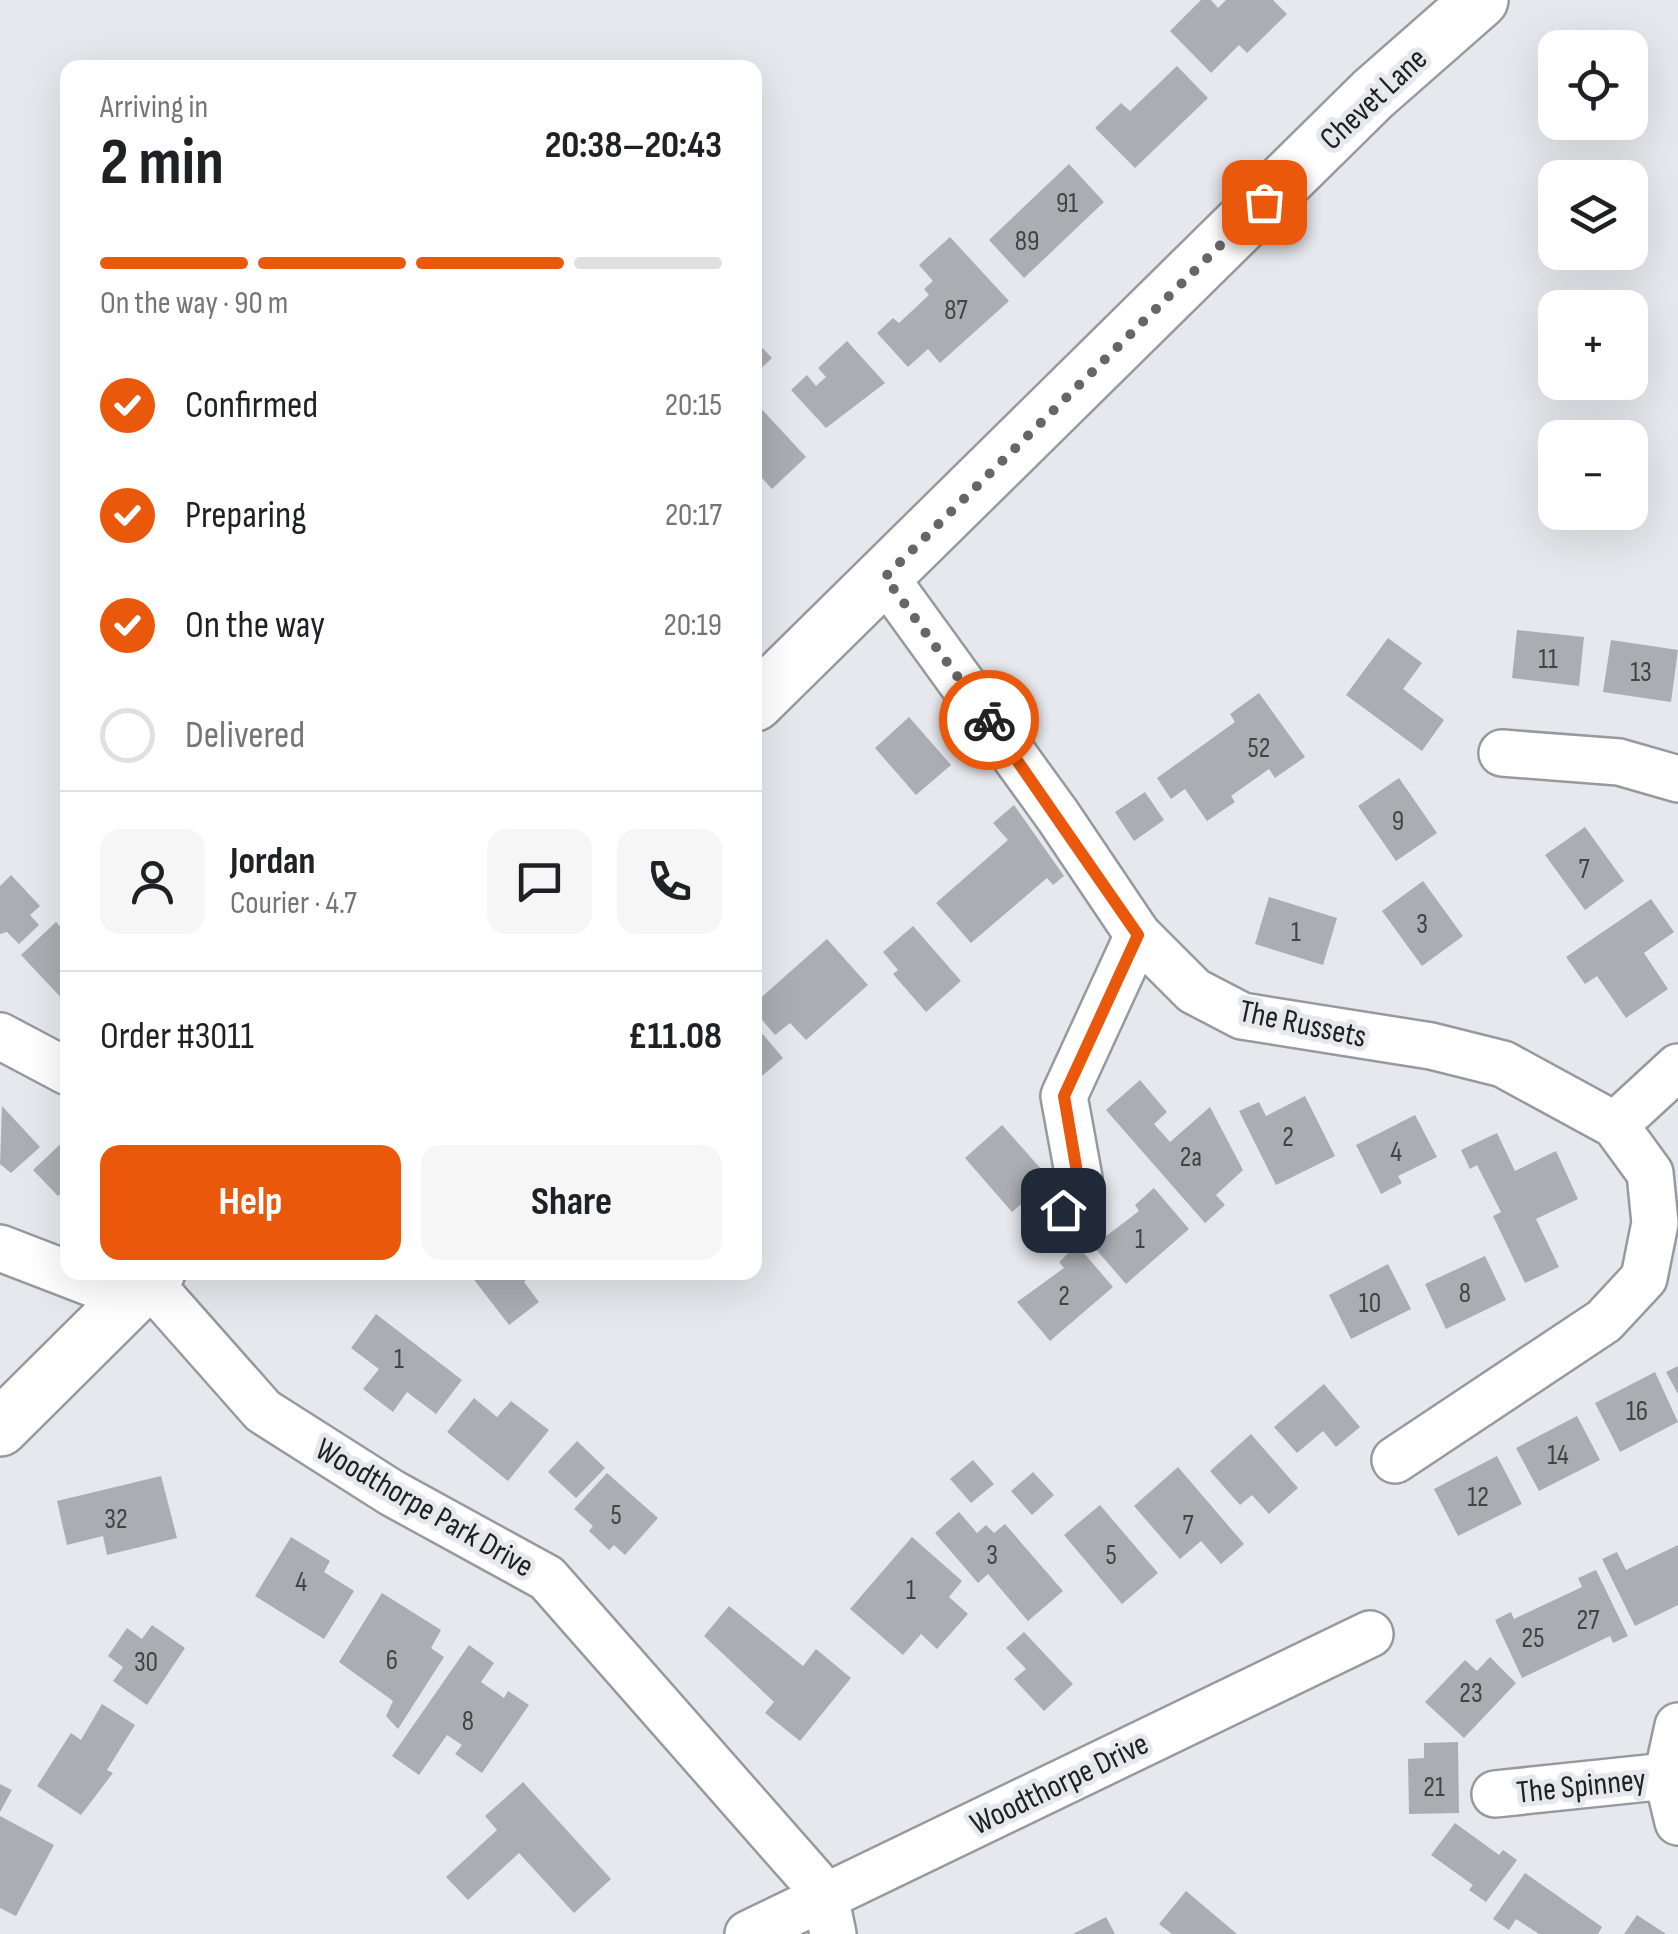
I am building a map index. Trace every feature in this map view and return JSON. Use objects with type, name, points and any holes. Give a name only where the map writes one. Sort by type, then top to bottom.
[{"type":"main road","name":"Chevet Lane","points":[[762,697],[1373,94],[1480,0]]},
{"type":"main road","points":[[0,1428],[145,1284]]},
{"type":"street","name":"The Russets","points":[[885,577],[1138,935],[1194,991],[1242,1016],[1431,1046],[1503,1064],[1615,1125],[1650,1172],[1654,1223],[1644,1278],[1604,1321],[1395,1460]]},
{"type":"street","points":[[1502,753],[1619,762],[1678,779]]},
{"type":"street","points":[[1063,1210],[1078,1178],[1096,1160],[1064,1096],[1138,935]]},
{"type":"street","points":[[0,1036],[60,1068]]},
{"type":"street","points":[[1615,1125],[1678,1067]]},
{"type":"street","points":[[0,1248],[60,1263]]},
{"type":"street","name":"Woodthorpe Park Drive","points":[[145,1284],[263,1411],[392,1493],[547,1578],[829,1914]]},
{"type":"street","name":"Woodthorpe Drive","points":[[748,1934],[829,1914],[1370,1634]]},
{"type":"street","name":"The Spinney","points":[[1678,1726],[1667,1776],[1678,1822]]},
{"type":"street","name":"The Spinney","points":[[1496,1794],[1667,1776]]},
{"type":"building","points":[[1201,0],[1211,0],[1218,8],[1226,0],[1273,0],[1287,14],[1247,53],[1239,45],[1211,73],[1170,31]]},
{"type":"building","points":[[1177,66],[1208,98],[1135,168],[1095,128],[1121,103],[1130,111]]},
{"type":"building","points":[[1069,164],[1104,202],[1024,278],[989,240]]},
{"type":"building","points":[[950,237],[1009,301],[940,363],[928,349],[908,367],[877,333],[893,318],[899,323],[929,295],[924,289],[933,281],[919,265]]},
{"type":"building","points":[[847,341],[885,383],[826,428],[791,390],[807,375],[816,386],[826,377],[818,368]]},
{"type":"building","points":[[762,347],[772,358],[762,367]]},
{"type":"building","points":[[762,410],[806,457],[772,489],[762,478]]},
{"type":"building","points":[[1517,630],[1584,637],[1579,686],[1512,678]]},
{"type":"building","points":[[1388,638],[1422,663],[1403,689],[1444,720],[1422,751],[1346,695]]},
{"type":"building","points":[[1611,640],[1678,650],[1671,702],[1603,692]]},
{"type":"building","points":[[1259,693],[1305,757],[1275,778],[1269,769],[1231,796],[1235,802],[1207,821],[1185,789],[1171,799],[1157,778],[1235,722],[1230,714]]},
{"type":"building","points":[[909,717],[951,765],[916,795],[875,748]]},
{"type":"building","points":[[1399,778],[1437,833],[1396,861],[1358,806]]},
{"type":"building","points":[[1145,792],[1164,820],[1134,841],[1115,812]]},
{"type":"building","points":[[1014,805],[1064,876],[1053,885],[1047,878],[971,943],[936,903],[1008,840],[993,823]]},
{"type":"building","points":[[1585,827],[1624,881],[1585,910],[1545,855]]},
{"type":"building","points":[[11,875],[40,906],[30,915],[39,925],[19,944],[7,932],[0,934],[0,886]]},
{"type":"building","points":[[1423,881],[1463,936],[1422,966],[1382,911]]},
{"type":"building","points":[[1269,897],[1337,918],[1323,965],[1255,944]]},
{"type":"building","points":[[1651,899],[1674,932],[1644,953],[1668,989],[1626,1018],[1597,976],[1585,984],[1566,957]]},
{"type":"building","points":[[56,922],[60,926],[60,996],[21,955]]},
{"type":"building","points":[[913,926],[961,981],[926,1012],[893,974],[898,970],[883,952]]},
{"type":"building","points":[[827,939],[868,985],[806,1040],[790,1023],[775,1035],[762,1020],[762,997]]},
{"type":"building","points":[[762,1033],[783,1058],[762,1076]]},
{"type":"building","points":[[1140,1080],[1167,1112],[1154,1124],[1170,1142],[1210,1107],[1243,1170],[1216,1195],[1225,1205],[1205,1223],[1106,1110]]},
{"type":"building","points":[[1305,1096],[1335,1156],[1276,1185],[1239,1111],[1259,1102],[1266,1116]]},
{"type":"building","points":[[2,1106],[40,1147],[11,1173],[0,1164]]},
{"type":"building","points":[[1415,1115],[1437,1157],[1398,1176],[1402,1183],[1381,1194],[1356,1145]]},
{"type":"building","points":[[1002,1125],[1050,1179],[1012,1212],[965,1158]]},
{"type":"building","points":[[1497,1133],[1515,1171],[1556,1151],[1578,1199],[1536,1219],[1559,1267],[1525,1283],[1493,1216],[1501,1212],[1477,1165],[1470,1169],[1461,1150]]},
{"type":"building","points":[[60,1145],[60,1194],[33,1170]]},
{"type":"building","points":[[1154,1188],[1189,1229],[1126,1284],[1093,1246],[1139,1211],[1135,1205]]},
{"type":"building","points":[[1077,1245],[1113,1287],[1050,1341],[1017,1302],[1064,1268],[1059,1262]]},
{"type":"building","points":[[1485,1256],[1506,1300],[1446,1329],[1425,1284]]},
{"type":"building","points":[[1388,1264],[1411,1309],[1351,1339],[1329,1295]]},
{"type":"building","points":[[474,1280],[526,1280],[539,1302],[509,1325]]},
{"type":"building","points":[[376,1314],[462,1380],[436,1414],[407,1392],[393,1412],[363,1389],[379,1369],[351,1348]]},
{"type":"building","points":[[1678,1366],[1678,1394],[1666,1372]]},
{"type":"building","points":[[1655,1372],[1678,1422],[1620,1452],[1595,1403]]},
{"type":"building","points":[[1324,1384],[1360,1427],[1336,1447],[1323,1431],[1297,1453],[1274,1427]]},
{"type":"building","points":[[474,1398],[497,1417],[511,1401],[549,1430],[508,1481],[447,1432]]},
{"type":"building","points":[[1577,1416],[1600,1460],[1539,1491],[1516,1448]]},
{"type":"building","points":[[1251,1434],[1298,1488],[1269,1514],[1252,1495],[1240,1505],[1210,1471]]},
{"type":"building","points":[[577,1441],[605,1468],[576,1498],[548,1472]]},
{"type":"building","points":[[1497,1456],[1522,1504],[1458,1536],[1434,1489]]},
{"type":"building","points":[[973,1460],[994,1484],[971,1503],[950,1479]]},
{"type":"building","points":[[1178,1467],[1244,1544],[1221,1564],[1201,1541],[1180,1559],[1134,1506]]},
{"type":"building","points":[[1033,1472],[1054,1495],[1032,1515],[1011,1491]]},
{"type":"building","points":[[607,1473],[658,1518],[625,1555],[614,1545],[609,1550],[589,1531],[593,1526],[574,1509]]},
{"type":"building","points":[[161,1476],[177,1538],[107,1555],[103,1536],[67,1545],[57,1501]]},
{"type":"building","points":[[1100,1505],[1158,1573],[1122,1604],[1064,1535]]},
{"type":"building","points":[[959,1512],[977,1533],[986,1525],[994,1533],[1005,1524],[1063,1591],[1028,1621],[988,1574],[978,1583],[935,1533]]},
{"type":"building","points":[[291,1537],[330,1561],[324,1572],[354,1591],[324,1639],[255,1596]]},
{"type":"building","points":[[912,1537],[962,1581],[949,1597],[968,1614],[937,1649],[921,1634],[903,1655],[850,1609]]},
{"type":"building","points":[[1678,1545],[1678,1605],[1635,1626],[1602,1559],[1617,1552],[1626,1570]]},
{"type":"building","points":[[1596,1570],[1628,1636],[1613,1643],[1610,1636],[1522,1678],[1495,1620],[1511,1612],[1514,1619],[1582,1587],[1578,1578]]},
{"type":"building","points":[[382,1593],[441,1630],[431,1648],[444,1657],[398,1729],[386,1716],[393,1701],[339,1662]]},
{"type":"building","points":[[729,1606],[803,1666],[816,1649],[851,1678],[800,1741],[765,1713],[774,1702],[704,1636]]},
{"type":"building","points":[[152,1625],[185,1648],[147,1705],[113,1681],[123,1667],[108,1656],[127,1628],[142,1639]]},
{"type":"building","points":[[1024,1632],[1073,1684],[1044,1711],[1014,1679],[1026,1669],[1006,1648]]},
{"type":"building","points":[[469,1645],[494,1663],[481,1682],[504,1698],[508,1691],[529,1705],[482,1773],[455,1754],[462,1745],[447,1735],[419,1775],[392,1756]]},
{"type":"building","points":[[1490,1657],[1516,1683],[1464,1738],[1425,1702],[1465,1660],[1477,1671]]},
{"type":"building","points":[[102,1704],[135,1725],[107,1770],[113,1773],[81,1815],[37,1786],[71,1733],[81,1740]]},
{"type":"building","points":[[1458,1742],[1459,1813],[1409,1814],[1408,1759],[1424,1758],[1424,1743]]},
{"type":"building","points":[[523,1782],[611,1879],[574,1913],[519,1853],[468,1900],[446,1877],[497,1830],[485,1816]]},
{"type":"building","points":[[0,1784],[12,1790],[0,1812]]},
{"type":"building","points":[[0,1816],[54,1845],[16,1916],[0,1908]]},
{"type":"building","points":[[1455,1823],[1499,1855],[1503,1850],[1517,1860],[1486,1902],[1469,1890],[1473,1885],[1431,1855]]},
{"type":"building","points":[[1525,1873],[1602,1927],[1598,1934],[1539,1934],[1516,1919],[1509,1930],[1493,1919]]},
{"type":"building","points":[[1186,1891],[1237,1934],[1172,1934],[1159,1924]]},
{"type":"building","points":[[1637,1915],[1666,1934],[1624,1934]]},
{"type":"building","points":[[1106,1917],[1115,1934],[1073,1934]]},
{"type":"way so far","points":[[989,720],[885,577],[1264,202]]},
{"type":"route","points":[[989,720],[1138,935],[1064,1096],[1078,1156],[1078,1178],[1063,1210]]}]
